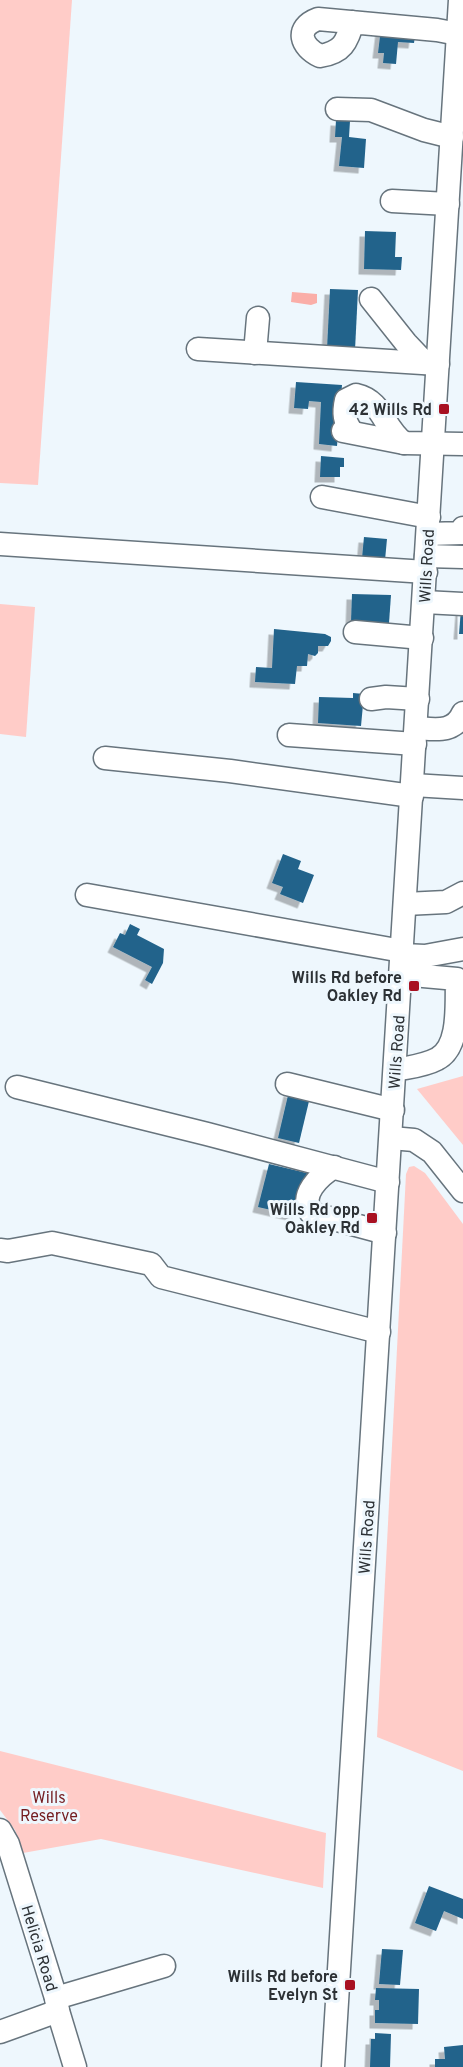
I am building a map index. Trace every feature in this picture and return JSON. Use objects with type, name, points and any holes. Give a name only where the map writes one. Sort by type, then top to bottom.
[{"type":"street","name":"Wills Road","points":[[333,2067],[422,638],[433,444],[432,363],[453,289],[453,213],[457,165],[452,137],[459,84],[460,0]]},
{"type":"street","points":[[353,22],[437,30],[461,35]]},
{"type":"street","points":[[337,109],[371,110],[424,130],[452,137]]},
{"type":"street","points":[[392,201],[453,213]]},
{"type":"street","points":[[372,299],[406,343],[432,363]]},
{"type":"street","points":[[255,352],[258,318]]},
{"type":"street","points":[[198,349],[432,363]]},
{"type":"street","points":[[404,443],[394,436],[372,401],[356,395],[346,400],[344,411],[348,431],[404,443],[463,444]]},
{"type":"street","points":[[322,496],[426,561],[463,604]]},
{"type":"street","points":[[0,544],[426,561],[463,533],[463,528]]},
{"type":"street","points":[[347,579],[426,561],[463,557]]},
{"type":"street","points":[[355,632],[422,638]]},
{"type":"street","points":[[371,699],[386,697],[418,699]]},
{"type":"street","points":[[289,735],[415,736],[443,730],[454,725],[463,713]]},
{"type":"street","points":[[105,758],[412,790],[463,788]]},
{"type":"street","points":[[405,904],[446,902],[463,892]]},
{"type":"street","points":[[87,895],[402,960],[457,979],[454,1035],[444,1055],[423,1065],[395,1070]]},
{"type":"street","points":[[402,960],[463,949]]},
{"type":"street","points":[[287,1084],[393,1110]]},
{"type":"street","points":[[17,1087],[388,1182]]},
{"type":"street","points":[[391,1138],[414,1140],[432,1152],[463,1191]]},
{"type":"street","points":[[334,1167],[319,1178],[306,1199],[306,1206],[311,1213],[386,1233]]},
{"type":"street","points":[[0,1250],[8,1251],[52,1243],[151,1264],[161,1277],[379,1332]]},
{"type":"street","name":"Helicia Road","points":[[0,1830],[8,1844],[75,2067]]},
{"type":"street","points":[[0,2032],[57,2004],[164,1966]]},
{"type":"green space","points":[[0,0],[72,0],[38,485],[0,483]]},
{"type":"green space","points":[[0,604],[35,607],[26,737],[0,734]]},
{"type":"green space","points":[[463,1076],[463,1145],[417,1089]]},
{"type":"green space","points":[[414,1166],[425,1173],[463,1224],[463,1771],[377,1737],[406,1174],[409,1167]]},
{"type":"green space","name":"Wills Reserve","points":[[0,1751],[326,1833],[323,1888],[101,1839],[23,1853],[15,1830],[0,1810]]},
{"type":"shaded area","points":[[292,292],[317,294],[317,303],[311,305],[291,302]]},
{"type":"building","points":[[381,28],[416,29],[414,43],[398,42],[396,64],[383,63],[384,53],[378,53]]},
{"type":"building","points":[[336,120],[350,121],[349,137],[366,139],[364,168],[339,166],[342,137],[335,137]]},
{"type":"building","points":[[365,231],[396,232],[395,257],[402,257],[401,270],[364,269]]},
{"type":"building","points":[[330,289],[358,290],[355,350],[327,349]]},
{"type":"building","points":[[296,382],[342,385],[337,446],[319,444],[321,402],[309,401],[308,409],[294,408]]},
{"type":"building","points":[[321,456],[344,458],[344,467],[340,467],[340,477],[320,477]]},
{"type":"building","points":[[364,537],[387,539],[385,560],[362,558]]},
{"type":"building","points":[[352,594],[391,595],[389,623],[351,622]]},
{"type":"building","points":[[461,609],[463,609],[463,634],[459,634]]},
{"type":"building","points":[[274,629],[325,634],[331,637],[328,646],[318,646],[318,653],[315,656],[308,654],[307,666],[297,666],[295,684],[255,682],[256,667],[272,668]]},
{"type":"building","points":[[353,693],[364,694],[361,726],[318,723],[319,697],[353,698]]},
{"type":"building","points":[[283,854],[301,861],[298,869],[314,875],[303,903],[280,894],[283,887],[272,883]]},
{"type":"building","points":[[130,924],[140,929],[137,935],[164,949],[163,963],[152,984],[145,980],[152,967],[113,947],[120,933],[125,935]]},
{"type":"building","points":[[289,1091],[310,1097],[299,1143],[278,1138]]},
{"type":"building","points":[[269,1164],[307,1173],[297,1216],[258,1207]]},
{"type":"building","points":[[429,1886],[463,1899],[463,1919],[444,1911],[436,1931],[415,1923]]},
{"type":"building","points":[[382,1949],[403,1950],[400,1985],[379,1984]]},
{"type":"building","points":[[376,1988],[419,1989],[418,2024],[375,2023],[375,2010],[379,2010],[379,2000],[375,2000]]},
{"type":"building","points":[[375,2033],[391,2034],[390,2067],[370,2067],[371,2039],[375,2039]]},
{"type":"building","points":[[463,2045],[463,2067],[435,2067],[435,2059],[445,2059],[444,2047]]},
{"type":"place","name":"42 Wills Rd","points":[[444,409]]},
{"type":"place","name":"Wills Rd before Oakley Rd","points":[[414,986]]},
{"type":"place","name":"Wills Rd opp Oakley Rd","points":[[372,1218]]},
{"type":"place","name":"Wills Rd before Evelyn St","points":[[350,1985]]}]
